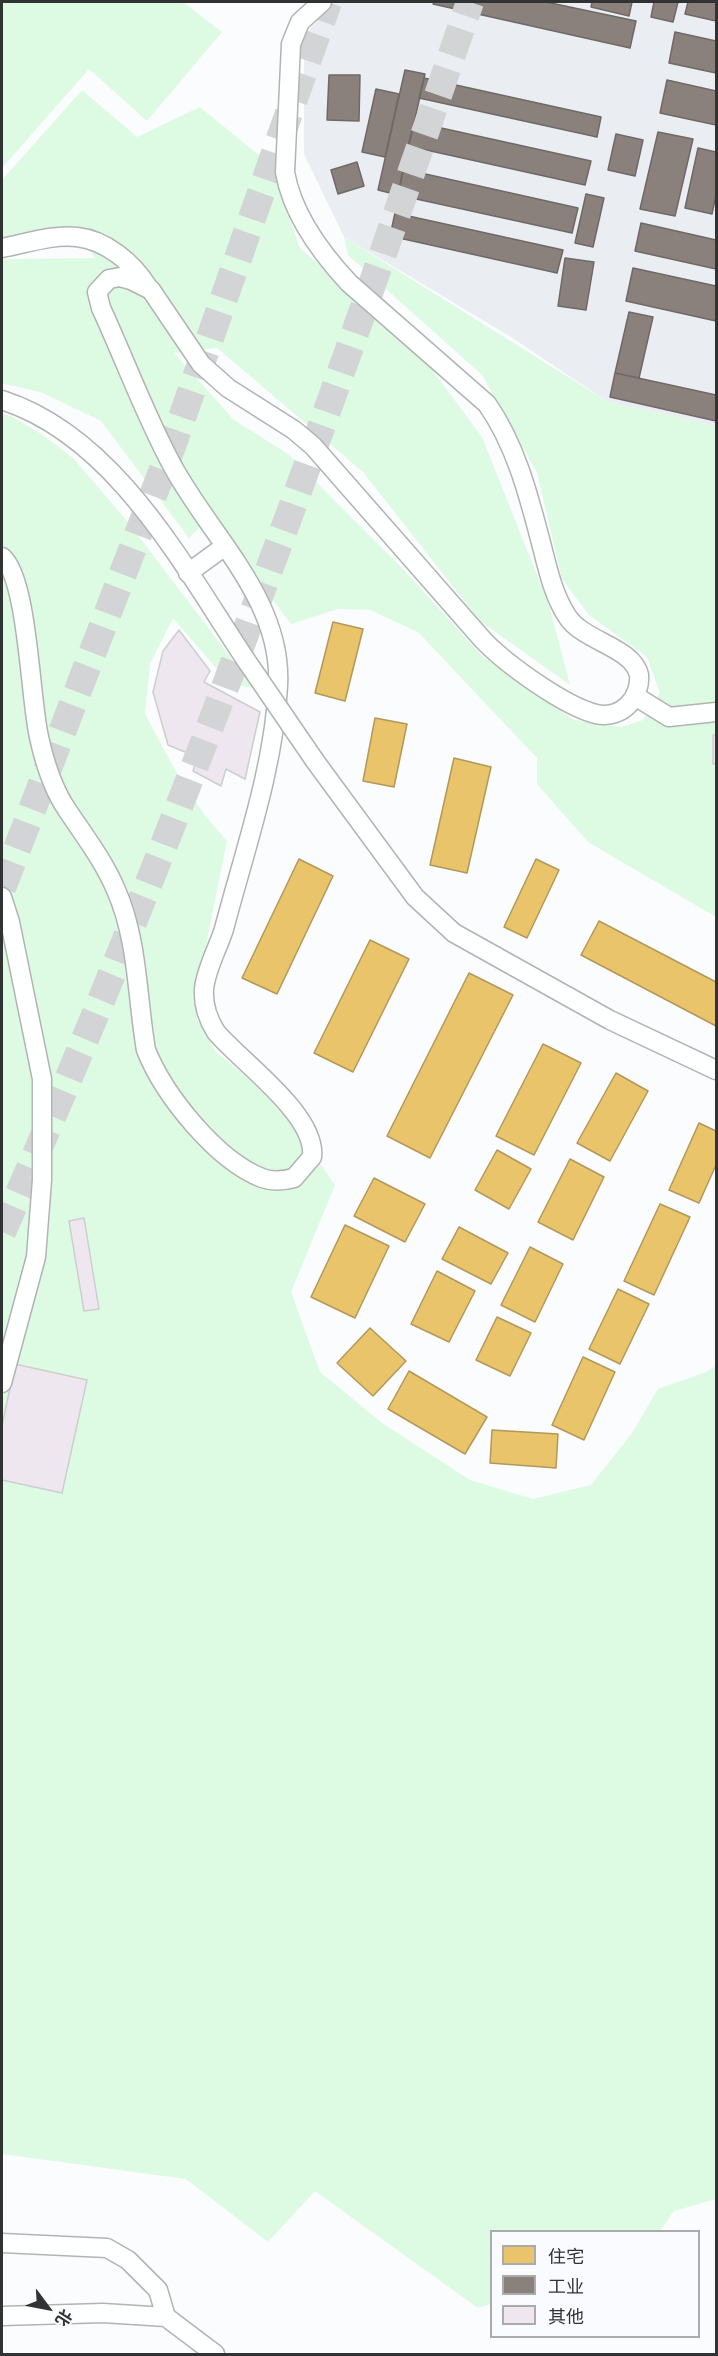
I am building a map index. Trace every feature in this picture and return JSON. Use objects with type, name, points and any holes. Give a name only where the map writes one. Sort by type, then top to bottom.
[{"type":"street","points":[[2,248],[75,236],[92,240],[138,271],[205,369],[228,388],[294,430],[312,446],[396,544],[500,657],[536,682],[597,714],[619,712],[635,696],[639,679],[633,663],[579,629],[567,616],[549,575],[526,487],[495,415],[480,397],[340,273],[314,238],[290,193],[285,172],[291,44],[300,22],[322,2]]},
{"type":"street","points":[[2,557],[12,570],[24,627],[34,711],[48,769],[64,805],[97,852],[124,908],[146,1050],[151,1064],[176,1102],[225,1153],[263,1178],[284,1180],[294,1178],[308,1164],[313,1149],[309,1135],[286,1103],[216,1032],[205,1010],[205,984],[220,944],[272,739],[279,668],[278,651],[265,613],[225,546],[172,466],[97,297],[97,292],[104,282],[120,277],[151,290]]},
{"type":"street","points":[[2,400],[64,429],[90,450],[131,494],[188,573],[315,760],[415,897],[454,933],[610,1020],[717,1070]]},
{"type":"street","points":[[188,573],[225,546]]},
{"type":"street","points":[[635,696],[669,717],[717,712]]},
{"type":"street","points":[[2,897],[10,922],[43,1092],[42,1216],[36,1257],[2,1383]]},
{"type":"street","points":[[2,2243],[107,2248],[128,2260],[158,2290],[166,2317]]},
{"type":"street","points":[[2,2316],[103,2313],[166,2317],[215,2355]]},
{"type":"shaded area","points":[[332,2],[716,2],[716,426],[608,402],[511,337],[344,237],[304,154],[304,37]]},
{"type":"green space","points":[[2,2],[183,2],[222,32],[147,121],[89,69],[2,168]]},
{"type":"green space","points":[[82,90],[137,137],[200,107],[272,166],[300,248],[419,352],[482,437],[549,605],[570,685],[480,621],[363,472],[217,348],[174,353],[234,420],[288,454],[403,569],[483,657],[574,720],[622,727],[643,720],[660,693],[647,657],[589,615],[562,579],[537,473],[482,375],[348,255],[344,237],[608,402],[716,426],[716,917],[588,842],[537,784],[537,758],[418,632],[370,610],[338,609],[291,624],[210,517],[189,538],[101,421],[43,393],[2,383],[2,259],[95,258],[74,229],[2,239],[2,180]]},
{"type":"green space","points":[[2,414],[11,416],[43,435],[74,459],[127,521],[254,688],[230,684],[173,618],[150,664],[145,714],[175,770],[203,813],[227,841],[196,994],[196,1017],[216,1052],[252,1081],[286,1115],[335,1185],[291,1292],[320,1372],[382,1423],[470,1480],[533,1499],[591,1485],[632,1433],[658,1389],[706,1372],[716,1366],[716,2199],[674,2211],[661,2230],[490,2230],[490,2304],[478,2308],[315,2191],[268,2242],[186,2179],[2,2154]]},
{"type":"building: 住宅","points":[[333,622],[363,629],[345,701],[315,693]]},
{"type":"building: 住宅","points":[[375,718],[407,724],[394,787],[363,781]]},
{"type":"building: 住宅","points":[[454,758],[491,767],[467,873],[430,865]]},
{"type":"building: 住宅","points":[[299,859],[333,876],[277,994],[242,978]]},
{"type":"building: 住宅","points":[[536,859],[559,870],[527,938],[504,927]]},
{"type":"building: 住宅","points":[[599,921],[716,982],[716,1026],[581,955]]},
{"type":"building: 住宅","points":[[370,940],[409,959],[353,1072],[314,1053]]},
{"type":"building: 住宅","points":[[469,973],[513,995],[430,1158],[387,1136]]},
{"type":"building: 住宅","points":[[543,1044],[581,1063],[534,1155],[496,1136]]},
{"type":"building: 住宅","points":[[616,1073],[648,1091],[610,1161],[577,1143]]},
{"type":"building: 住宅","points":[[699,1123],[716,1131],[716,1165],[699,1203],[669,1190]]},
{"type":"building: 住宅","points":[[497,1150],[531,1169],[509,1209],[475,1190]]},
{"type":"building: 住宅","points":[[570,1159],[604,1177],[573,1240],[538,1222]]},
{"type":"building: 住宅","points":[[374,1178],[425,1204],[405,1242],[354,1216]]},
{"type":"building: 住宅","points":[[660,1204],[690,1217],[654,1295],[624,1281]]},
{"type":"building: 住宅","points":[[345,1225],[389,1246],[355,1318],[311,1297]]},
{"type":"building: 住宅","points":[[459,1227],[508,1253],[491,1284],[442,1259]]},
{"type":"building: 住宅","points":[[530,1247],[563,1264],[535,1322],[501,1305]]},
{"type":"building: 住宅","points":[[437,1271],[475,1291],[449,1342],[411,1324]]},
{"type":"building: 住宅","points":[[618,1289],[649,1304],[620,1364],[589,1349]]},
{"type":"building: 住宅","points":[[497,1317],[531,1333],[510,1376],[476,1360]]},
{"type":"building: 住宅","points":[[370,1328],[406,1361],[373,1396],[337,1363]]},
{"type":"building: 住宅","points":[[583,1357],[615,1372],[584,1440],[552,1425]]},
{"type":"building: 住宅","points":[[409,1371],[487,1417],[465,1454],[388,1409]]},
{"type":"building: 住宅","points":[[492,1430],[558,1434],[556,1468],[490,1463]]},
{"type":"building: 工业","points":[[434,2],[546,2],[636,21],[630,48],[433,4]]},
{"type":"building: 工业","points":[[592,2],[632,2],[629,16],[591,7]]},
{"type":"building: 工业","points":[[654,2],[678,2],[673,22],[651,17]]},
{"type":"building: 工业","points":[[688,2],[716,2],[716,21],[685,14]]},
{"type":"building: 工业","points":[[675,32],[716,41],[716,73],[669,63]]},
{"type":"building: 工业","points":[[405,70],[425,74],[398,195],[378,190]]},
{"type":"building: 工业","points":[[329,75],[360,75],[359,121],[327,120]]},
{"type":"building: 工业","points":[[424,78],[601,117],[597,137],[419,98]]},
{"type":"building: 工业","points":[[667,80],[716,91],[716,125],[660,113]]},
{"type":"building: 工业","points":[[376,89],[399,94],[385,157],[362,152]]},
{"type":"building: 工业","points":[[414,122],[591,161],[585,185],[408,146]]},
{"type":"building: 工业","points":[[658,132],[693,139],[675,216],[640,209]]},
{"type":"building: 工业","points":[[616,134],[643,140],[635,176],[608,170]]},
{"type":"building: 工业","points":[[698,148],[716,152],[716,195],[712,214],[685,208]]},
{"type":"building: 工业","points":[[357,162],[364,186],[338,194],[331,170]]},
{"type":"building: 工业","points":[[403,169],[578,208],[572,233],[398,195]]},
{"type":"building: 工业","points":[[586,194],[604,198],[593,247],[575,243]]},
{"type":"building: 工业","points":[[395,213],[563,250],[557,273],[390,236]]},
{"type":"building: 工业","points":[[641,223],[716,240],[716,269],[635,251]]},
{"type":"building: 工业","points":[[565,258],[594,262],[586,310],[558,306]]},
{"type":"building: 工业","points":[[633,268],[716,286],[716,321],[626,301]]},
{"type":"building: 工业","points":[[629,312],[653,317],[639,378],[615,373]]},
{"type":"building: 工业","points":[[615,373],[716,395],[716,421],[610,397]]},
{"type":"building: 其他","points":[[179,630],[210,671],[204,682],[260,712],[245,779],[226,769],[221,786],[193,771],[197,757],[168,745],[153,692],[163,651]]},
{"type":"building: 其他","points":[[713,735],[716,735],[716,764],[713,764]]},
{"type":"building: 其他","points":[[84,1218],[99,1309],[84,1311],[69,1221]]},
{"type":"building: 其他","points":[[15,1364],[87,1380],[62,1493],[2,1480],[2,1426]]},
{"type":"tunnel","points":[[2,888],[172,446],[328,2]]},
{"type":"tunnel","points":[[2,1232],[67,1081],[191,776],[362,313],[470,2]]}]
